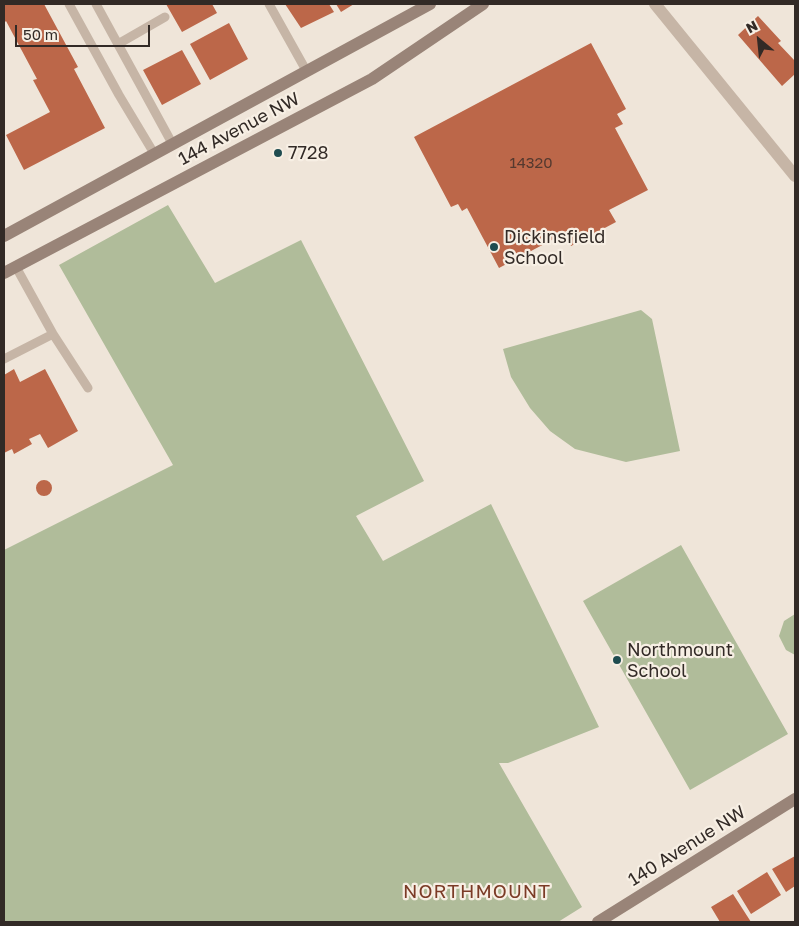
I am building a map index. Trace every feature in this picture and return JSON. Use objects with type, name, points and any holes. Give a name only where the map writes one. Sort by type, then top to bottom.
[{"type":"street","name":"144 Avenue NW","points":[[4,236],[430,4]]},
{"type":"street","name":"144 Avenue NW","points":[[4,273],[372,79],[483,4]]},
{"type":"street","points":[[655,4],[795,176]]},
{"type":"street","name":"140 Avenue NW","points":[[598,922],[795,799]]},
{"type":"lane","points":[[69,4],[119,95],[155,155]]},
{"type":"lane","points":[[96,4],[173,145]]},
{"type":"lane","points":[[269,4],[307,72]]},
{"type":"lane","points":[[118,44],[166,17]]},
{"type":"lane","points":[[16,267],[53,334],[88,388]]},
{"type":"lane","points":[[4,359],[53,334]]},
{"type":"green space","points":[[168,205],[215,283],[301,240],[424,481],[356,516],[383,561],[491,504],[599,727],[508,763],[499,763],[582,907],[558,922],[4,922],[4,550],[173,465],[59,265]]},
{"type":"green space","points":[[641,310],[652,319],[680,451],[626,462],[575,449],[550,431],[530,408],[511,377],[503,349]]},
{"type":"green space","points":[[681,545],[788,734],[690,790],[583,601]]},
{"type":"green space","points":[[795,614],[795,655],[786,650],[779,636],[784,621]]},
{"type":"building","points":[[4,4],[44,4],[78,67],[74,69],[105,128],[24,170],[6,135],[50,112],[33,80],[37,79],[6,21],[4,23]]},
{"type":"building","points":[[166,4],[212,4],[217,13],[182,32]]},
{"type":"building","points":[[285,4],[329,4],[334,12],[301,28]]},
{"type":"building","points":[[336,4],[354,4],[341,12]]},
{"type":"building","points":[[758,16],[781,41],[778,43],[795,61],[795,74],[782,86],[738,35]]},
{"type":"building","points":[[229,23],[248,59],[210,80],[190,44]]},
{"type":"building","points":[[591,43],[626,109],[617,114],[623,124],[615,128],[648,190],[609,210],[616,222],[571,246],[565,233],[499,268],[467,208],[462,211],[458,204],[451,207],[414,137]]},
{"type":"building","points":[[182,50],[201,84],[162,105],[143,70]]},
{"type":"building","points":[[14,369],[20,382],[45,369],[78,431],[48,448],[40,434],[29,439],[32,444],[14,454],[12,449],[4,453],[4,375]]},
{"type":"building","points":[[44,480],[50,482],[52,488],[50,494],[44,496],[38,494],[36,488],[38,482]]},
{"type":"building","points":[[795,856],[795,886],[786,892],[772,869]]},
{"type":"building","points":[[767,872],[781,895],[751,914],[737,891]]},
{"type":"building","points":[[733,894],[751,922],[720,922],[711,907]]},
{"type":"place","name":"7728","points":[[278,153]]},
{"type":"place","name":"Dickinsfield School","points":[[494,247]]},
{"type":"place","name":"Northmount School","points":[[617,660]]},
{"type":"district","name":"NORTHMOUNT","points":[[477,892]]}]
